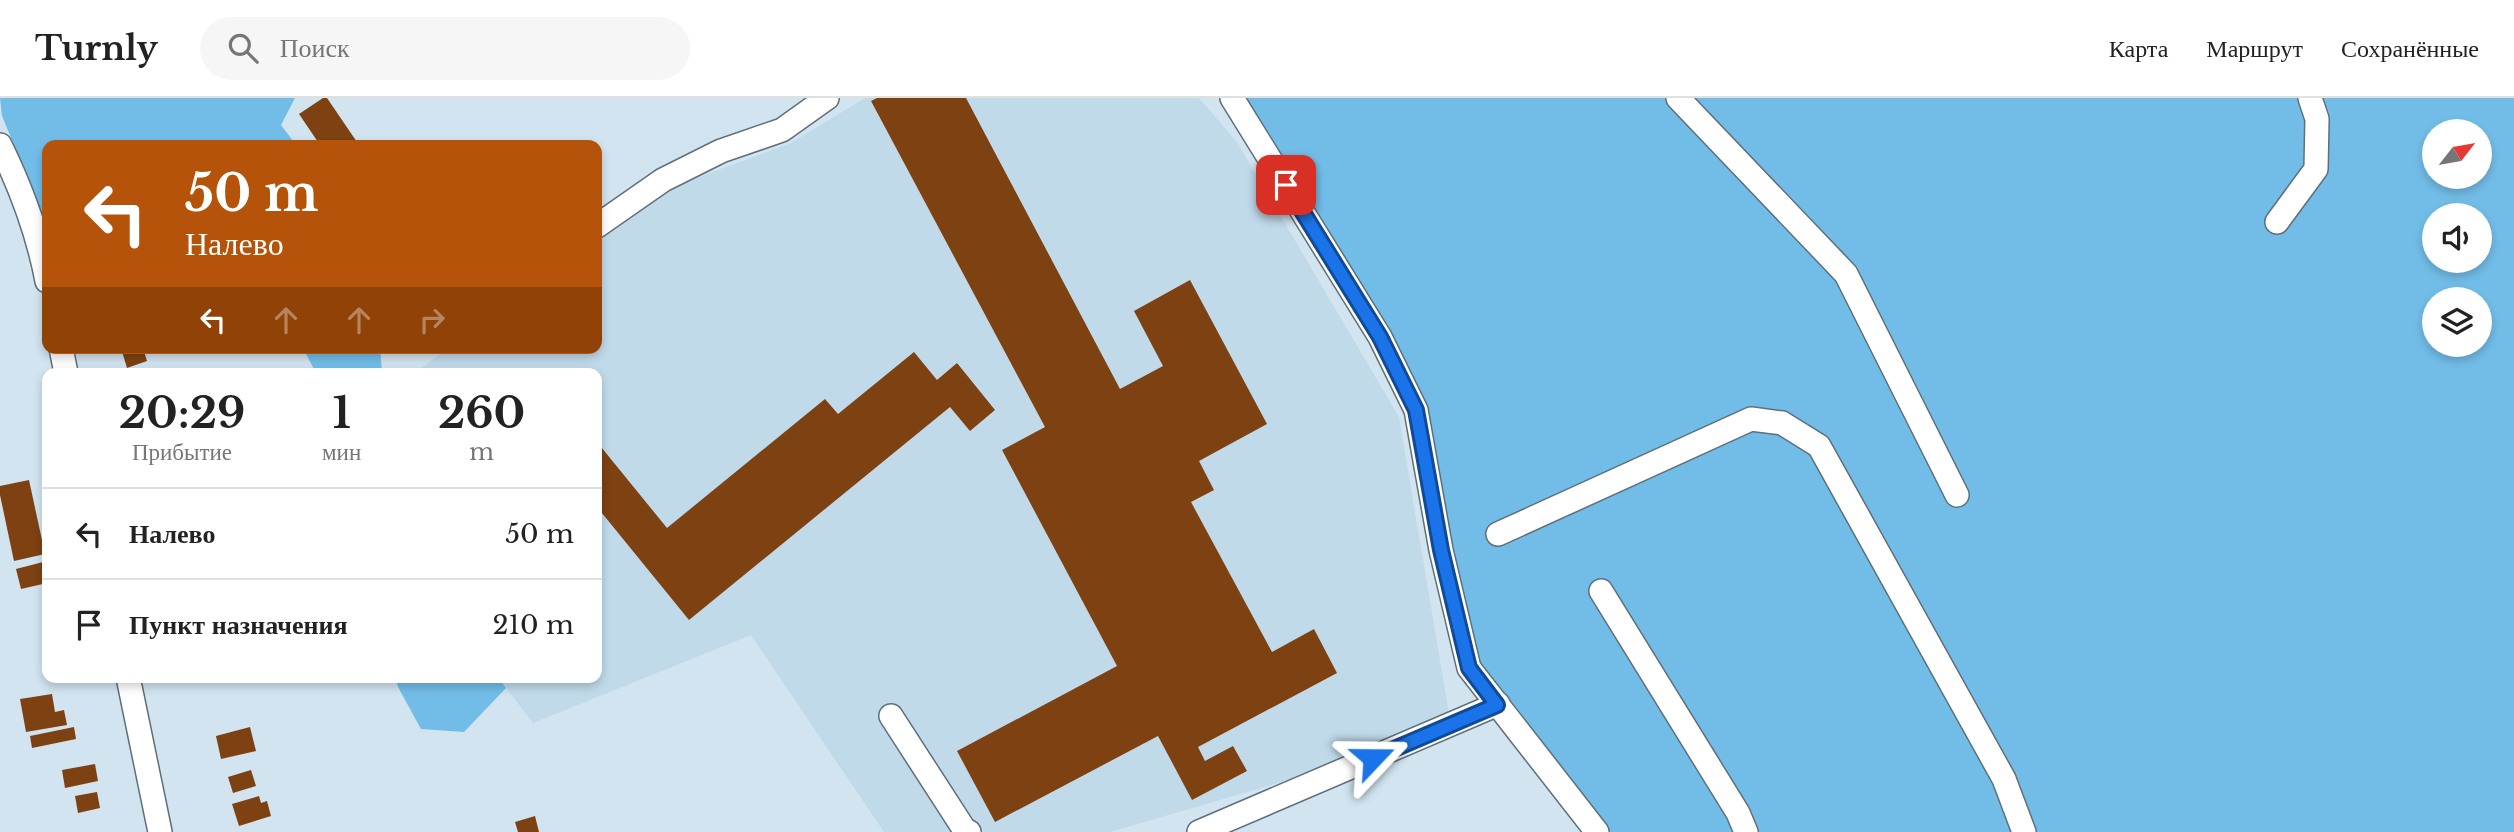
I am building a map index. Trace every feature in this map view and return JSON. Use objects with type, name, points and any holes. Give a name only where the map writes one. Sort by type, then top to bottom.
[{"type":"street","points":[[602,223],[663,180],[721,151],[782,130],[827,98]]},
{"type":"street","points":[[1232,98],[1380,337],[1416,410],[1441,550],[1469,668],[1597,832]]},
{"type":"street","points":[[1678,98],[1846,274],[1957,495]]},
{"type":"street","points":[[2277,222],[2316,169],[2317,119],[2310,98]]},
{"type":"street","points":[[0,145],[23,196],[42,257]]},
{"type":"street","points":[[1498,534],[1751,419],[1783,423],[1819,446],[2004,779],[2024,832]]},
{"type":"street","points":[[1601,591],[1738,813],[1746,832]]},
{"type":"street","points":[[129,683],[160,832]]},
{"type":"street","points":[[1199,832],[1497,705]]},
{"type":"street","points":[[891,716],[964,829],[969,832]]},
{"type":"shaded area","points":[[0,98],[295,98],[281,125],[292,140],[42,140],[42,213],[2,116]]},
{"type":"shaded area","points":[[865,98],[1199,98],[1237,142],[1399,417],[1452,732],[1110,832],[884,832],[751,635],[533,723],[503,683],[602,683],[602,368],[421,368],[441,354],[602,354],[602,239],[680,184],[791,143]]},
{"type":"shaded area","points":[[1232,98],[2514,98],[2514,832],[1597,832],[1469,668],[1416,410]]},
{"type":"shaded area","points":[[306,354],[380,354],[382,368],[313,368]]},
{"type":"shaded area","points":[[397,683],[502,683],[506,688],[464,732],[421,729]]},
{"type":"building","points":[[327,98],[356,140],[317,140],[299,114]]},
{"type":"building","points":[[877,98],[966,98],[1120,389],[1163,366],[1134,311],[1190,280],[1267,424],[1199,461],[1214,490],[1191,502],[1272,652],[1314,629],[1337,673],[1198,747],[1205,761],[1233,746],[1247,771],[1192,800],[1158,736],[995,822],[957,751],[1117,666],[1002,450],[1045,427],[871,101]]},
{"type":"building","points":[[914,352],[937,380],[957,363],[995,410],[970,431],[950,407],[689,620],[602,513],[602,448],[667,528],[825,399],[838,414]]},
{"type":"building","points":[[123,354],[145,354],[147,361],[127,368]]},
{"type":"building","points":[[29,480],[42,540],[42,555],[14,561],[0,486]]},
{"type":"building","points":[[42,562],[42,584],[21,589],[16,569]]},
{"type":"building","points":[[52,694],[55,712],[64,710],[67,725],[26,732],[20,699]]},
{"type":"building","points":[[74,727],[76,739],[32,748],[30,736]]},
{"type":"building","points":[[250,727],[256,751],[221,759],[216,736]]},
{"type":"building","points":[[95,764],[98,781],[65,788],[62,770]]},
{"type":"building","points":[[251,770],[256,786],[233,793],[228,777]]},
{"type":"building","points":[[97,792],[100,808],[78,813],[75,796]]},
{"type":"building","points":[[259,796],[261,803],[267,801],[271,816],[239,826],[232,804]]},
{"type":"building","points":[[535,816],[539,832],[518,832],[515,822]]},
{"type":"route","points":[[1286,185],[1380,337],[1416,410],[1441,550],[1469,668],[1497,705],[1373,758]]}]
